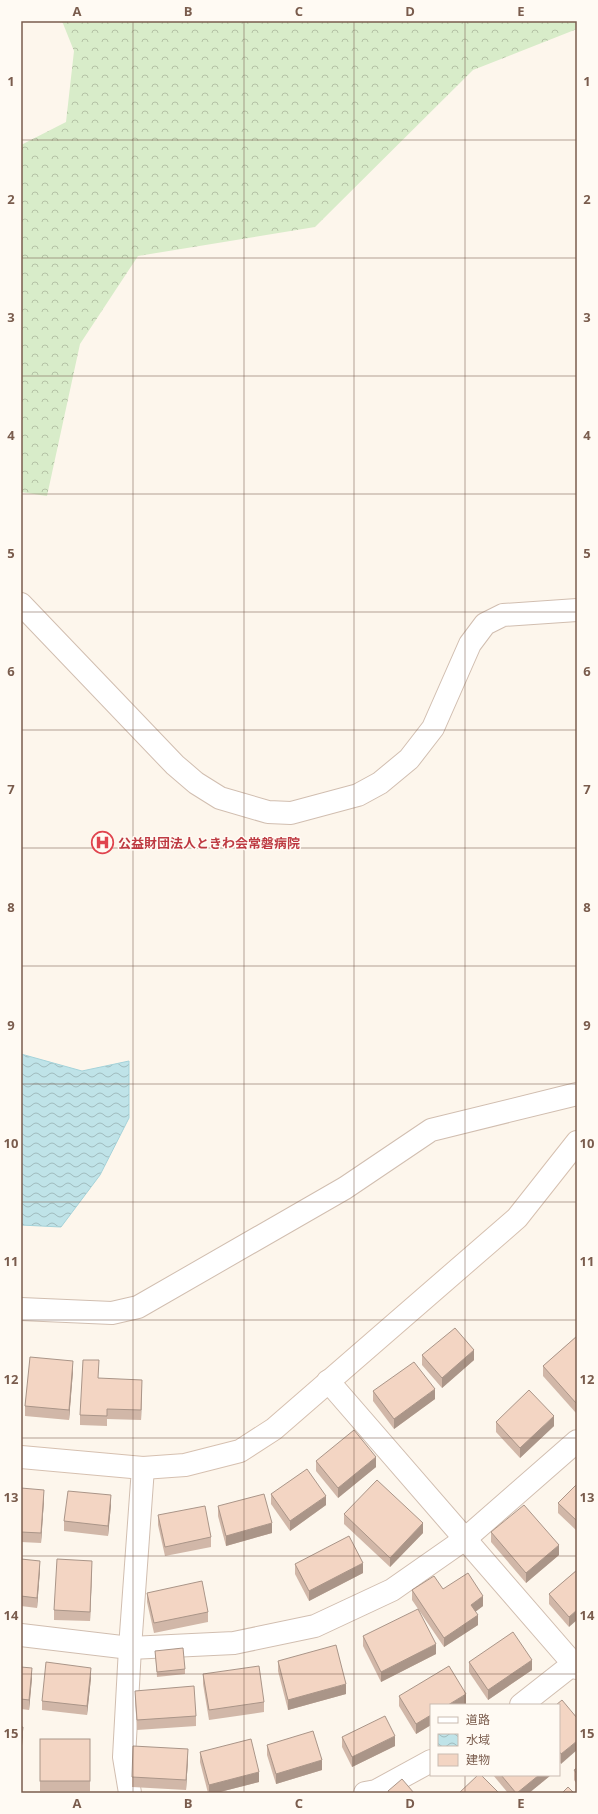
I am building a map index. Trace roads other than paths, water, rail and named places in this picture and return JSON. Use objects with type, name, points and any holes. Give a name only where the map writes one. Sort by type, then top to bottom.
[{"type":"street","points":[[21,604],[175,765],[196,783],[220,798],[268,812],[290,813],[358,795],[380,783],[409,759],[433,728],[470,644],[485,624],[503,615],[577,610]]},
{"type":"street","points":[[21,1309],[112,1313],[138,1307],[345,1188],[431,1130],[577,1094]]},
{"type":"street","points":[[21,1457],[143,1468],[185,1465],[240,1451],[274,1429],[517,1218],[577,1142]]},
{"type":"street","points":[[328,1381],[576,1664],[522,1704]]},
{"type":"street","points":[[21,1636],[130,1648],[234,1643],[315,1626],[392,1590],[465,1539],[577,1441]]},
{"type":"street","points":[[130,1793],[124,1757],[143,1468]]},
{"type":"street","points":[[373,1792],[430,1762]]},
{"type":"water","points":[[21,1054],[82,1071],[129,1061],[129,1118],[100,1175],[61,1227],[21,1225]]},
{"type":"place","name":"公益財団法人ときわ会常磐病院","points":[[102,843]]}]
